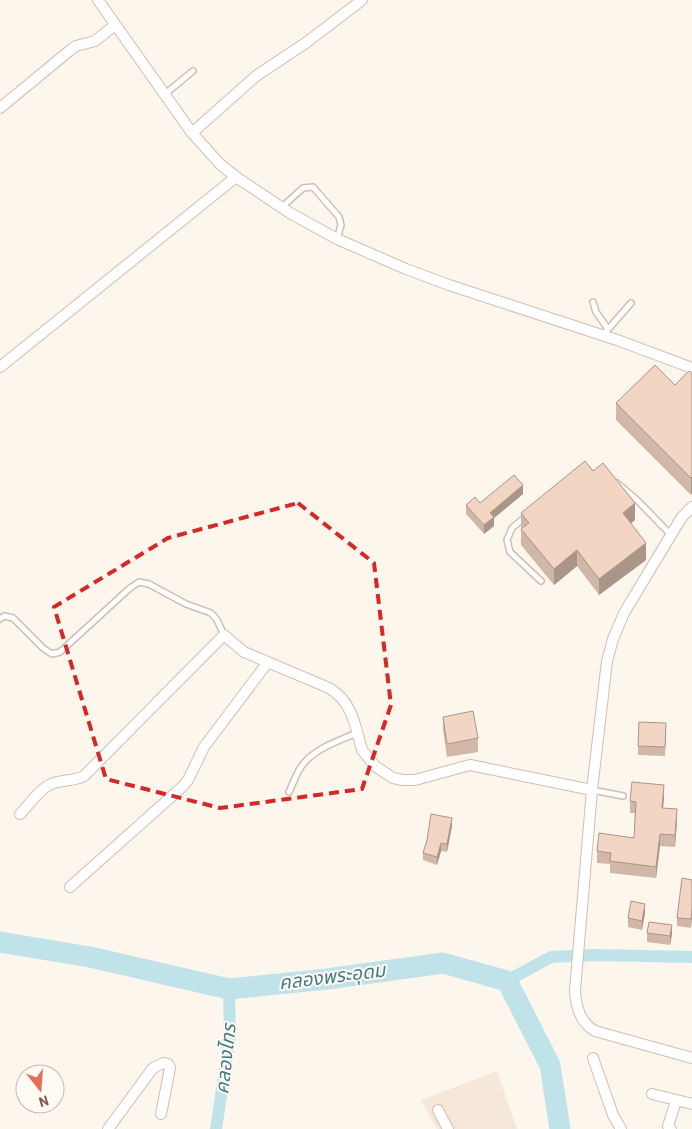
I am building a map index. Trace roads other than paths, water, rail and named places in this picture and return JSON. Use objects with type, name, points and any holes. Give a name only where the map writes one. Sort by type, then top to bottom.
[{"type":"street","points":[[98,0],[192,133],[220,164],[236,177],[282,207],[338,239],[406,269],[449,285],[605,332],[692,368]]},
{"type":"street","points":[[192,133],[256,76],[307,42],[362,0]]},
{"type":"street","points":[[0,108],[76,46],[96,41],[115,24]]},
{"type":"street","points":[[0,367],[236,177]]},
{"type":"street","points":[[692,507],[682,517],[624,613],[607,661],[592,790],[575,1000],[585,1025],[595,1031],[692,1058]]},
{"type":"street","points":[[20,814],[47,786],[56,782],[70,781],[84,776],[224,635],[244,652],[339,693],[349,707],[362,750],[375,766],[393,778],[415,780],[470,764],[592,790]]},
{"type":"street","points":[[70,887],[181,788],[188,780],[204,747],[268,662]]},
{"type":"street","points":[[593,1058],[613,1115],[621,1129]]},
{"type":"street","points":[[108,1129],[153,1068],[163,1063],[168,1064],[170,1068],[161,1114]]},
{"type":"street","points":[[652,1094],[692,1104]]},
{"type":"street","points":[[671,1129],[668,1126],[676,1100]]},
{"type":"street","points":[[438,1110],[448,1129]]},
{"type":"lane","points":[[165,95],[193,72]]},
{"type":"lane","points":[[282,207],[303,188],[313,187],[339,217],[341,225],[338,239]]},
{"type":"lane","points":[[593,302],[605,332],[631,303]]},
{"type":"lane","points":[[614,480],[638,501],[671,535]]},
{"type":"lane","points":[[526,516],[512,528],[507,540],[510,552],[541,581]]},
{"type":"lane","points":[[0,619],[4,616],[13,618],[43,648],[52,654],[60,652],[139,582],[149,584],[186,604],[211,613],[217,620],[224,635]]},
{"type":"lane","points":[[290,792],[300,767],[309,758],[330,745],[357,733]]},
{"type":"lane","points":[[592,790],[622,796]]},
{"type":"waterway","name":"คลองพระอุดม","points":[[0,942],[90,957],[229,989],[327,979],[443,963],[507,981],[550,1065],[560,1129]]},
{"type":"waterway","points":[[507,981],[551,957],[595,955],[692,957]]},
{"type":"waterway","name":"คลองไทร","points":[[216,1129],[230,1036],[229,989]]}]
